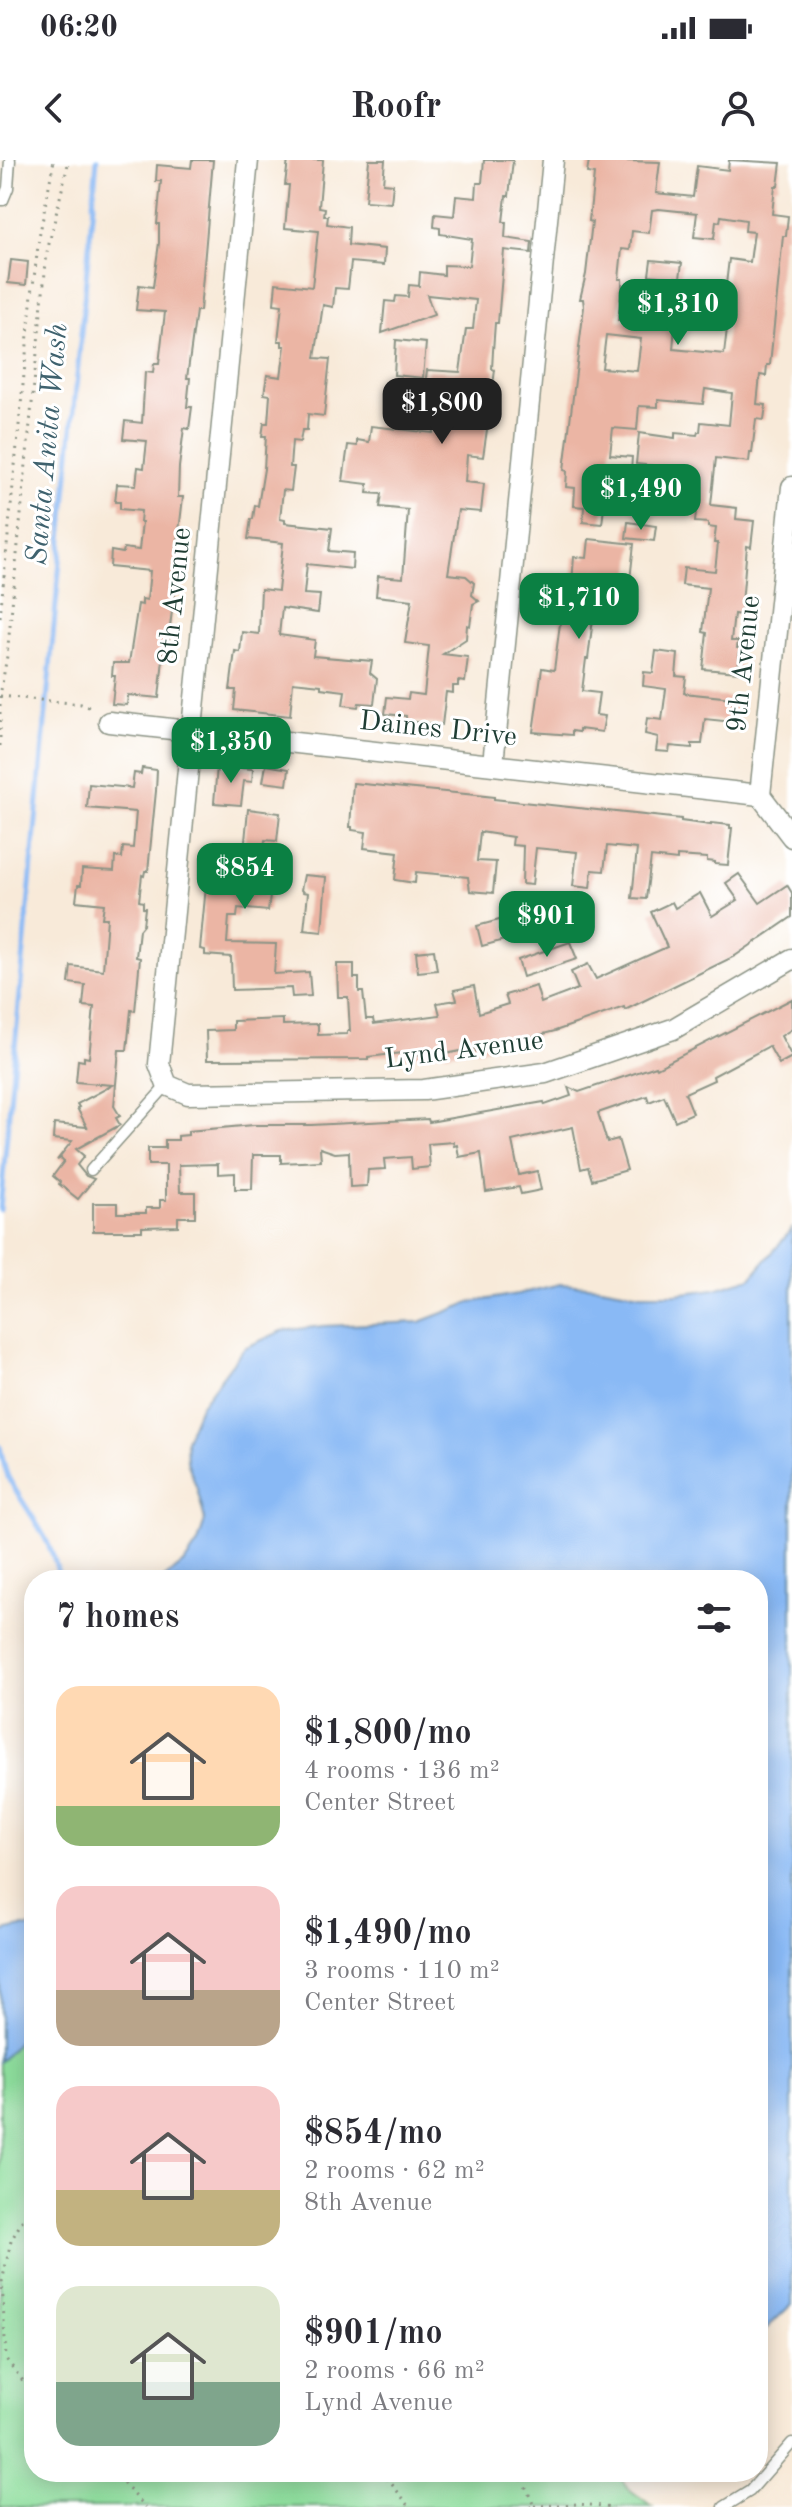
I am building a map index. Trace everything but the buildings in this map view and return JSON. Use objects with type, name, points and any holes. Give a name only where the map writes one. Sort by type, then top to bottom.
[{"type":"street","name":"8th Avenue","points":[[167,1085],[159,1064],[248,160]]},
{"type":"street","points":[[493,764],[553,160]]},
{"type":"street","name":"9th Avenue","points":[[760,795],[792,487]]},
{"type":"street","name":"Daines Drive","points":[[109,722],[760,795]]},
{"type":"street","points":[[760,795],[792,837]]},
{"type":"street","name":"Lynd Avenue","points":[[167,1085],[188,1094],[424,1090],[545,1073],[673,1029],[792,959]]},
{"type":"lane","points":[[0,200],[3,200],[8,188],[10,160]]},
{"type":"lane","points":[[91,1170],[167,1085]]},
{"type":"lane","points":[[768,2470],[792,2443]]},
{"type":"lane","points":[[724,2507],[750,2491],[758,2482]]},
{"type":"path","points":[[0,617],[32,294],[54,160]]},
{"type":"path","points":[[0,746],[2,696],[47,252],[69,160]]},
{"type":"path","points":[[2,696],[81,704]]},
{"type":"path","points":[[24,2217],[11,2241],[2,2282],[6,2359],[24,2382]]},
{"type":"path","points":[[122,2482],[146,2507]]},
{"type":"path","points":[[390,2482],[410,2507]]},
{"type":"path","points":[[523,2482],[532,2507],[577,2504],[614,2507]]},
{"type":"green space","points":[[24,2034],[24,2482],[624,2482],[629,2490],[652,2507],[0,2507],[0,2062]]},
{"type":"water","points":[[792,1229],[792,2304],[768,2327],[768,1570],[175,1570],[185,1562],[198,1543],[205,1520],[187,1461],[186,1440],[200,1406],[244,1348],[282,1331],[420,1322],[472,1302],[560,1284],[640,1294],[676,1294],[715,1289],[751,1278]]},
{"type":"water","points":[[24,1927],[24,2034],[0,2062],[0,1932]]},
{"type":"waterway","name":"Santa Anita Wash","points":[[0,1210],[97,160]]},
{"type":"waterway","name":"Santa Anita Wash","points":[[0,1446],[8,1477],[45,1539],[57,1570]]}]
